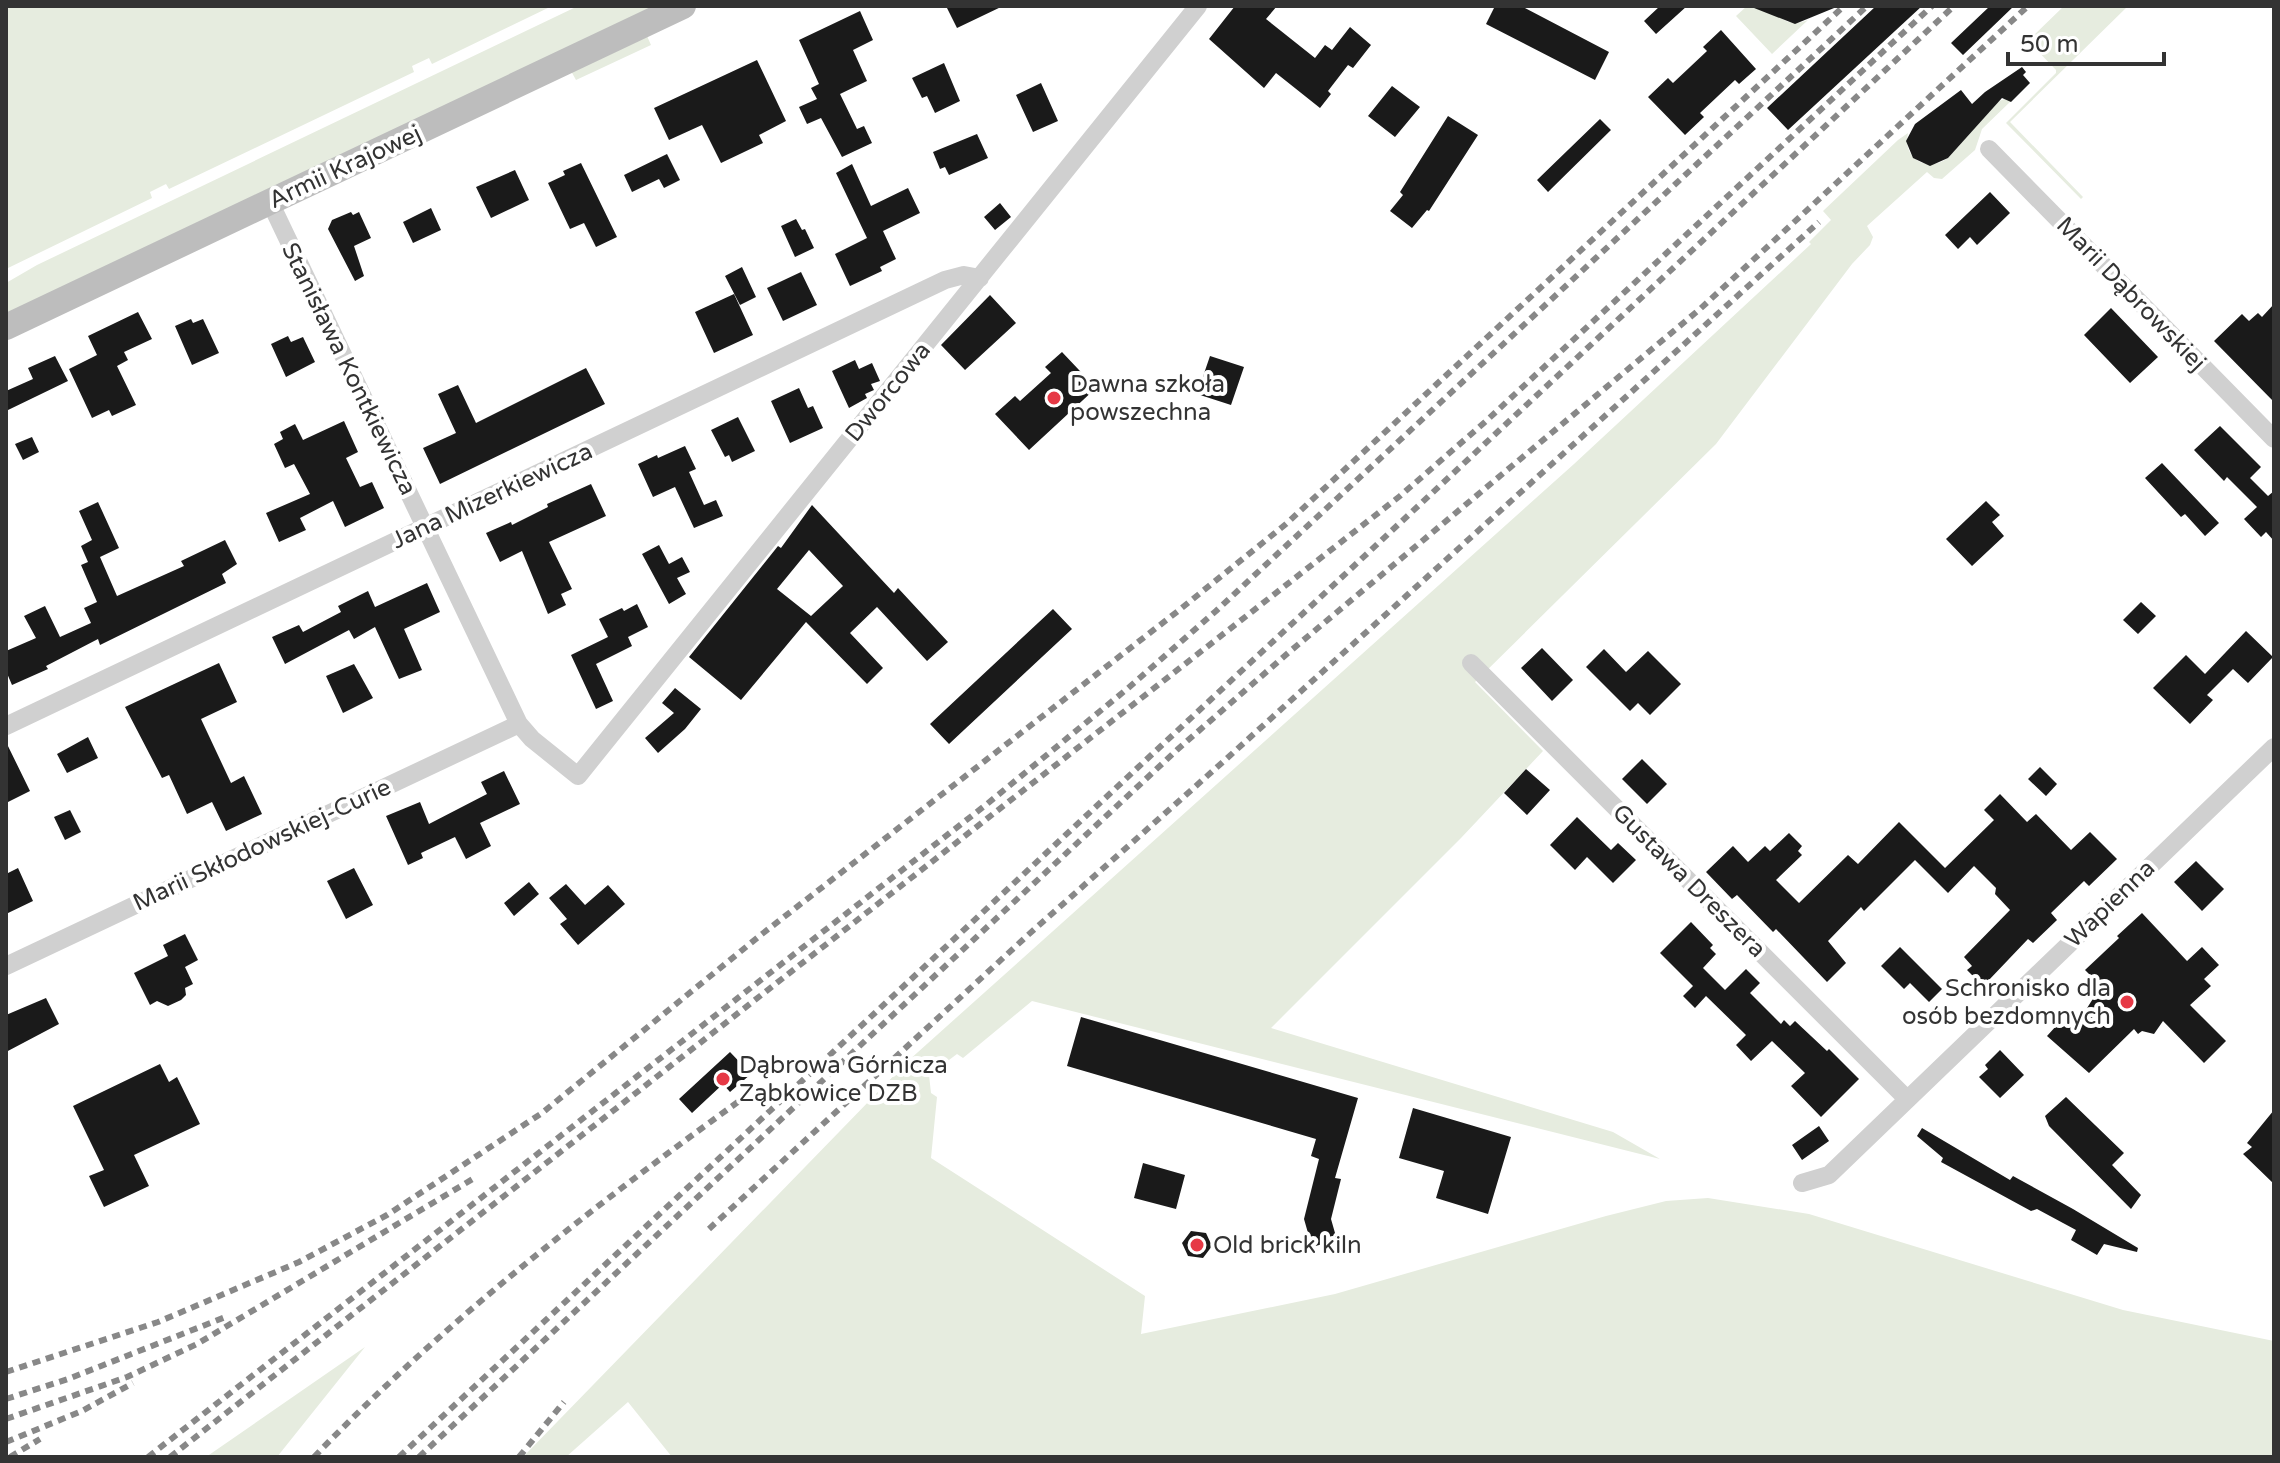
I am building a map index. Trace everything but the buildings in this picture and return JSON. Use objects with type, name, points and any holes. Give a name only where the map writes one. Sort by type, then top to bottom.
[{"type":"main road","name":"Armii Krajowej","points":[[6,327],[683,6]]},
{"type":"street","name":"Dworcowa","points":[[578,776],[1198,6]]},
{"type":"street","name":"Marii Dąbrowskiej","points":[[1989,149],[2274,439]]},
{"type":"street","name":"Stanisława Kontkiewicza","points":[[270,202],[519,724],[532,739],[578,776]]},
{"type":"street","name":"Jana Mizerkiewicza","points":[[6,726],[945,280],[964,275],[980,278]]},
{"type":"street","name":"Gustawa Dreszera","points":[[1471,663],[1907,1099]]},
{"type":"street","name":"Marii Skłodowskiej-Curie","points":[[6,966],[519,724]]},
{"type":"street","name":"Wapienna","points":[[1802,1183],[1829,1175],[2274,747]]},
{"type":"shaded area","points":[[6,6],[552,6],[432,64],[429,58],[412,66],[414,72],[169,189],[166,184],[150,192],[152,198],[6,269]]},
{"type":"shaded area","points":[[578,6],[657,6],[6,314],[6,283],[37,265]]},
{"type":"shaded area","points":[[1747,6],[1772,6],[1782,19],[1791,23],[1808,20],[1772,54],[1736,16]]},
{"type":"shaded area","points":[[2064,6],[2128,6],[2010,122],[2083,197],[2081,199],[2006,123],[2056,73],[2032,45],[2033,36]]},
{"type":"shaded area","points":[[647,36],[651,45],[576,80],[571,71]]},
{"type":"shaded area","points":[[1999,101],[2011,101],[1982,129],[1975,150],[1942,179],[1934,178],[1927,172],[1867,226],[1873,237],[1870,245],[1852,264],[1716,444],[1475,682],[1543,751],[1461,838],[1271,1028],[1613,1132],[1660,1159],[1032,1001],[963,1058],[957,1054],[929,1075],[931,1093],[937,1097],[931,1158],[1145,1296],[1141,1334],[1335,1294],[1666,1201],[1708,1198],[1809,1214],[2123,1310],[2274,1341],[2274,1457],[672,1457],[628,1402],[566,1457],[523,1457],[908,1061],[1574,464],[1811,244],[1809,242],[1831,220],[1823,211],[1898,140],[1908,133],[1907,142],[1912,156],[1925,164],[1940,162],[1948,158]]},
{"type":"shaded area","points":[[365,1347],[277,1457],[206,1457]]},
{"type":"railway","points":[[6,1372],[158,1322],[299,1262],[387,1215],[542,1113],[762,934],[1286,524],[1844,6]]},
{"type":"railway","points":[[148,1457],[987,804],[1127,689],[1216,611],[1867,6]]},
{"type":"railway","points":[[170,1457],[1400,496],[1485,422],[1932,6]]},
{"type":"railway","points":[[399,1457],[1954,6]]},
{"type":"railway","points":[[419,1457],[1178,749],[1288,653],[1700,309],[2028,6]]},
{"type":"railway","points":[[709,1229],[1028,935],[1819,222]]},
{"type":"railway","points":[[314,1457],[414,1359],[520,1268],[742,1099]]},
{"type":"railway","points":[[6,1419],[127,1377],[197,1344],[476,1177]]},
{"type":"railway","points":[[6,1399],[68,1379],[228,1316]]},
{"type":"railway","points":[[6,1442],[82,1411],[133,1383]]},
{"type":"railway","points":[[519,1457],[564,1402]]},
{"type":"railway","points":[[10,1457],[40,1439]]},
{"type":"place","name":"Dawna szkoła powszechna","points":[[1054,398]]},
{"type":"place","name":"Schronisko dla osób bezdomnych","points":[[2127,1002]]},
{"type":"place","name":"Dąbrowa Górnicza Ząbkowice DZB","points":[[723,1079]]},
{"type":"place","name":"Old brick kiln","points":[[1197,1245]]}]
